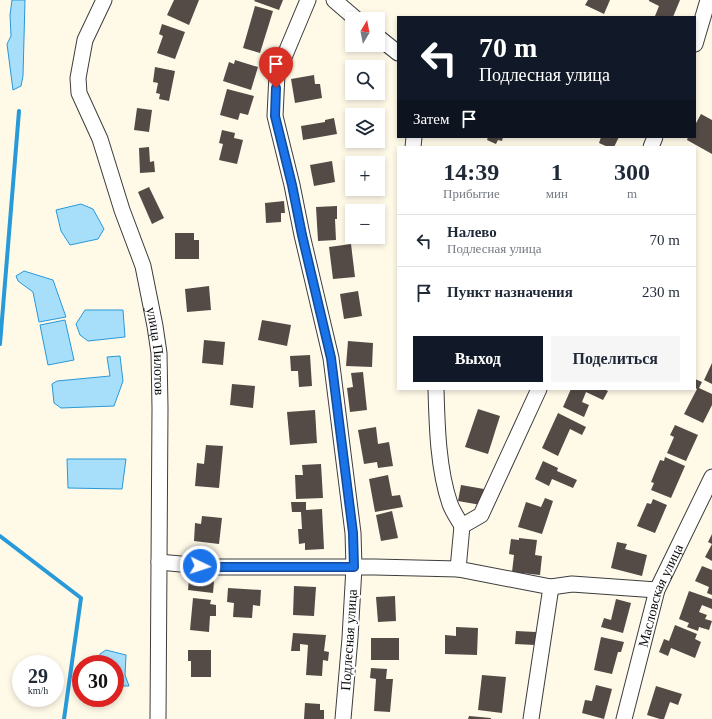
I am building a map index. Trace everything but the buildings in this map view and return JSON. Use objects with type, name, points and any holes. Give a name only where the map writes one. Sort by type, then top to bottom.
[{"type":"street","name":"улица Пилотов","points":[[104,0],[85,40],[78,78],[79,93],[100,139],[122,210],[143,266],[159,353],[158,719]]},
{"type":"street","name":"Подлесная улица","points":[[308,0],[277,74],[275,116],[331,358],[353,533],[354,567],[343,719]]},
{"type":"street","points":[[334,0],[348,12]]},
{"type":"street","points":[[696,41],[708,0]]},
{"type":"street","points":[[385,42],[397,52]]},
{"type":"street","points":[[436,390],[437,424],[443,477],[450,506],[462,526],[458,569]]},
{"type":"street","points":[[462,526],[481,514],[539,390]]},
{"type":"street","name":"Масловская улица","points":[[624,719],[657,590],[712,477]]},
{"type":"street","points":[[159,562],[213,567],[458,569],[551,587],[572,584],[657,590]]},
{"type":"street","points":[[531,719],[551,587]]},
{"type":"water","points":[[12,0],[25,0],[23,76],[21,86],[13,90],[7,44],[11,36],[10,15]]},
{"type":"water","points":[[81,204],[93,209],[104,229],[98,239],[70,245],[61,231],[56,210]]},
{"type":"water","points":[[24,271],[53,280],[66,317],[39,322],[33,292],[18,281],[16,276]]},
{"type":"water","points":[[85,310],[123,310],[125,337],[88,341],[80,335],[76,324]]},
{"type":"water","points":[[65,320],[74,360],[48,365],[40,325]]},
{"type":"water","points":[[120,356],[123,381],[114,406],[61,408],[54,403],[52,384],[57,381],[110,376],[107,357]]},
{"type":"water","points":[[67,459],[126,459],[122,489],[68,488]]},
{"type":"water","points":[[106,650],[126,655],[125,675],[129,686],[124,686],[124,655],[100,654]]},
{"type":"waterway","points":[[0,344],[19,111]]},
{"type":"waterway","points":[[0,536],[81,598],[64,719]]},
{"type":"route","points":[[200,566],[354,567],[353,533],[331,358],[275,116],[276,88]]}]
